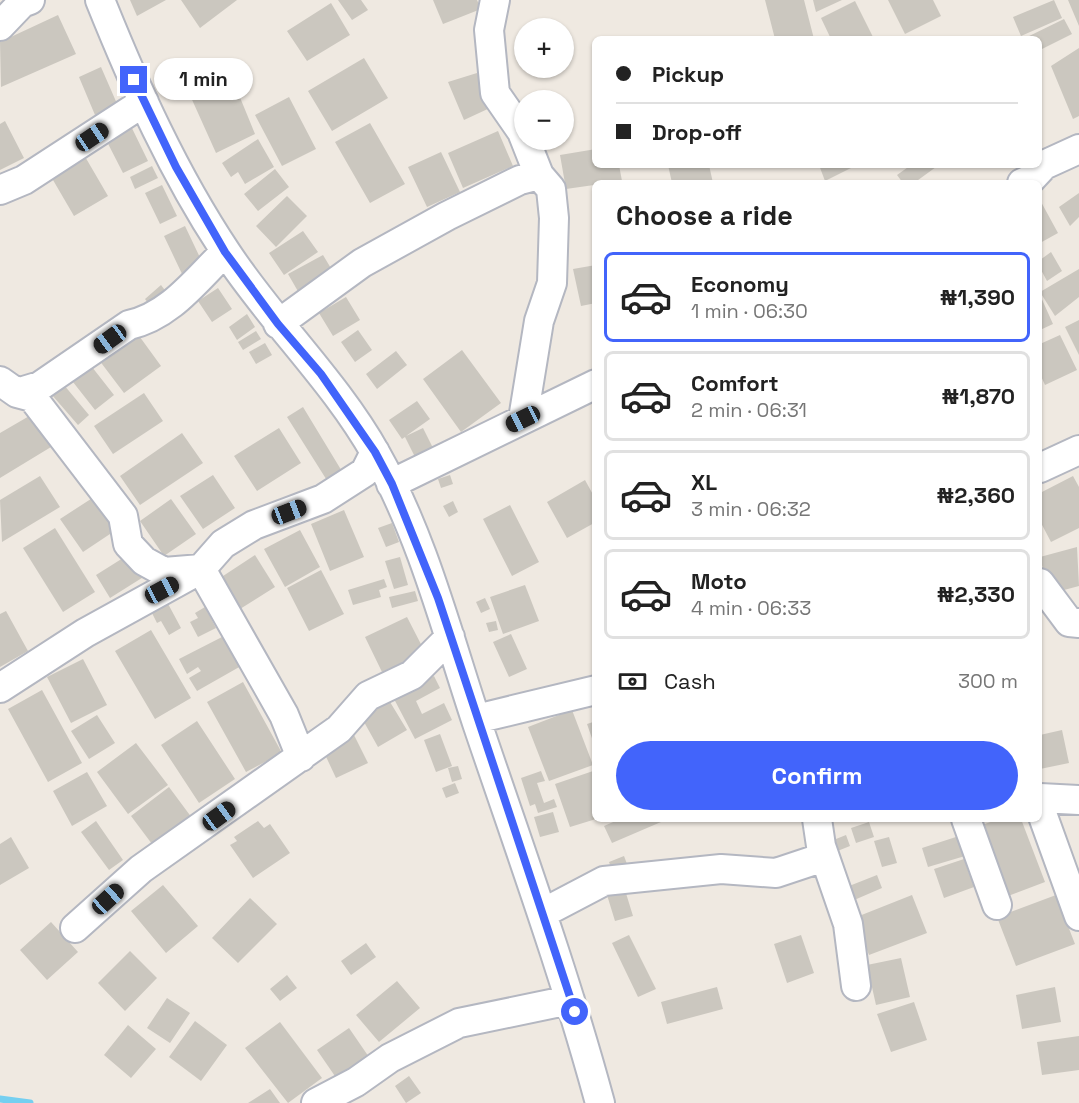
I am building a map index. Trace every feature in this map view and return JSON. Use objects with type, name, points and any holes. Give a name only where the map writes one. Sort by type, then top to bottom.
[{"type":"street","points":[[0,26],[22,3],[30,0]]},
{"type":"street","points":[[100,0],[144,102],[176,167],[225,252],[278,324],[321,374],[375,452],[392,484],[438,598],[476,719],[543,914],[600,1103]]},
{"type":"street","points":[[495,0],[489,30],[495,93],[522,132],[539,175],[551,189],[554,218],[552,283],[539,321],[523,419]]},
{"type":"street","points":[[0,190],[24,180],[144,102]]},
{"type":"street","points":[[1042,167],[1079,149]]},
{"type":"street","points":[[1029,180],[1041,168]]},
{"type":"street","points":[[278,324],[362,263],[447,216],[520,180],[539,175]]},
{"type":"street","points":[[8,387],[40,386],[129,325],[145,321],[171,306],[225,252]]},
{"type":"street","points":[[392,484],[592,386]]},
{"type":"street","points":[[8,387],[32,396],[123,516],[128,544],[144,561],[164,572],[201,569]]},
{"type":"street","points":[[1042,467],[1079,450]]},
{"type":"street","points":[[0,688],[85,633],[201,569],[223,544],[254,525],[323,499],[364,472],[375,452]]},
{"type":"street","points":[[201,569],[284,715],[301,757]]},
{"type":"street","points":[[1042,586],[1069,622],[1079,623]]},
{"type":"street","points":[[75,928],[141,869],[339,729],[368,696],[412,675],[450,637]]},
{"type":"street","points":[[476,719],[592,691]]},
{"type":"street","points":[[1042,798],[1079,800]]},
{"type":"street","points":[[1042,813],[1079,915]]},
{"type":"street","points":[[818,822],[824,857],[848,924],[856,986]]},
{"type":"street","points":[[967,822],[997,905]]},
{"type":"street","points":[[543,914],[604,881],[721,869],[776,873],[824,857]]},
{"type":"street","points":[[316,1103],[356,1082],[390,1058],[459,1023],[570,1000]]},
{"type":"building","points":[[130,0],[166,0],[137,16]]},
{"type":"building","points":[[181,0],[237,0],[200,28]]},
{"type":"building","points":[[338,0],[361,0],[368,10],[352,20]]},
{"type":"building","points":[[433,0],[477,0],[481,9],[443,24]]},
{"type":"building","points":[[765,0],[804,0],[813,36],[774,36]]},
{"type":"building","points":[[813,0],[842,0],[816,12]]},
{"type":"building","points":[[888,0],[933,0],[941,16],[905,34]]},
{"type":"building","points":[[1054,0],[1062,18],[1021,36],[1013,17]]},
{"type":"building","points":[[1068,0],[1079,0],[1079,26]]},
{"type":"building","points":[[855,1],[872,36],[830,36],[821,18]]},
{"type":"building","points":[[331,3],[350,35],[307,61],[287,31]]},
{"type":"building","points":[[58,15],[76,54],[1,87],[0,42]]},
{"type":"building","points":[[1064,19],[1072,34],[1042,49],[1042,36],[1029,36]]},
{"type":"building","points":[[1079,48],[1079,116],[1073,119],[1051,66]]},
{"type":"building","points":[[364,58],[388,98],[332,131],[308,91]]},
{"type":"building","points":[[101,67],[118,106],[95,115],[79,77]]},
{"type":"building","points":[[230,73],[255,134],[216,153],[189,93]]},
{"type":"building","points":[[477,73],[492,107],[464,120],[448,82]]},
{"type":"building","points":[[289,97],[316,149],[282,166],[255,115]]},
{"type":"building","points":[[127,118],[148,161],[123,173],[101,130]]},
{"type":"building","points":[[5,121],[24,158],[0,170],[0,124]]},
{"type":"building","points":[[370,123],[405,184],[370,203],[335,142]]},
{"type":"building","points":[[498,131],[513,166],[463,188],[448,153]]},
{"type":"building","points":[[258,139],[274,167],[245,184],[238,172],[231,177],[222,163]]},
{"type":"building","points":[[80,148],[108,196],[74,216],[46,168]]},
{"type":"building","points":[[592,150],[592,168],[620,168],[622,180],[592,180],[592,185],[566,189],[560,155]]},
{"type":"building","points":[[441,152],[460,192],[427,207],[408,167]]},
{"type":"building","points":[[152,166],[158,178],[135,189],[130,177]]},
{"type":"building","points":[[669,168],[710,168],[712,180],[671,180]]},
{"type":"building","points":[[820,168],[851,168],[827,180],[825,180]]},
{"type":"building","points":[[907,168],[935,168],[918,180],[901,180],[897,175]]},
{"type":"building","points":[[275,169],[289,187],[258,211],[244,194]]},
{"type":"building","points":[[162,185],[177,216],[160,224],[145,193]]},
{"type":"building","points":[[1079,193],[1079,217],[1070,226],[1059,207]]},
{"type":"building","points":[[287,196],[307,216],[276,247],[256,226]]},
{"type":"building","points":[[1042,204],[1058,233],[1042,242]]},
{"type":"building","points":[[185,226],[204,266],[183,276],[164,236]]},
{"type":"building","points":[[303,231],[318,252],[284,275],[269,253]]},
{"type":"building","points":[[1051,252],[1062,271],[1047,281],[1042,272],[1042,259]]},
{"type":"building","points":[[323,255],[338,280],[303,300],[288,274]]},
{"type":"building","points":[[592,266],[592,304],[581,306],[573,269]]},
{"type":"building","points":[[1079,269],[1079,297],[1055,316],[1042,295],[1042,291]]},
{"type":"building","points":[[161,285],[170,297],[154,311],[145,299]]},
{"type":"building","points":[[218,288],[232,309],[212,322],[198,301]]},
{"type":"building","points":[[346,297],[360,320],[333,336],[319,313]]},
{"type":"building","points":[[1042,299],[1053,324],[1042,329]]},
{"type":"building","points":[[247,314],[255,327],[237,340],[229,327]]},
{"type":"building","points":[[1079,320],[1079,355],[1065,327]]},
{"type":"building","points":[[358,330],[372,350],[355,362],[341,342]]},
{"type":"building","points":[[256,331],[261,339],[243,350],[238,342]]},
{"type":"building","points":[[137,333],[161,366],[124,393],[99,360]]},
{"type":"building","points":[[1060,335],[1077,370],[1045,385],[1042,378],[1042,343]]},
{"type":"building","points":[[265,343],[272,355],[256,364],[249,352]]},
{"type":"building","points":[[462,350],[501,403],[461,432],[423,379]]},
{"type":"building","points":[[396,351],[407,365],[377,389],[366,374]]},
{"type":"building","points":[[92,367],[114,395],[95,410],[73,382]]},
{"type":"building","points":[[64,385],[89,415],[78,425],[52,395]]},
{"type":"building","points":[[144,393],[163,421],[113,454],[94,426]]},
{"type":"building","points":[[417,401],[430,419],[406,436],[423,428],[435,452],[417,461],[405,437],[402,439],[389,420]]},
{"type":"building","points":[[303,407],[343,473],[328,482],[287,417]]},
{"type":"building","points":[[31,415],[51,447],[0,478],[0,433]]},
{"type":"building","points":[[279,428],[301,463],[257,491],[234,456]]},
{"type":"building","points":[[182,433],[203,463],[140,505],[120,476]]},
{"type":"building","points":[[213,475],[235,508],[203,529],[180,496]]},
{"type":"building","points":[[450,475],[453,484],[441,488],[438,479]]},
{"type":"building","points":[[40,476],[60,507],[2,542],[0,500]]},
{"type":"building","points":[[1073,476],[1079,487],[1079,528],[1051,542],[1042,525],[1042,492]]},
{"type":"building","points":[[585,480],[592,493],[592,524],[567,538],[547,502]]},
{"type":"building","points":[[97,495],[119,528],[83,552],[60,519]]},
{"type":"building","points":[[171,499],[196,534],[164,556],[140,521]]},
{"type":"building","points":[[453,501],[458,512],[449,517],[443,506]]},
{"type":"building","points":[[510,505],[539,562],[512,576],[483,519]]},
{"type":"building","points":[[344,510],[364,557],[330,571],[311,524]]},
{"type":"building","points":[[392,523],[399,542],[386,547],[378,528]]},
{"type":"building","points":[[55,528],[95,592],[63,612],[23,548]]},
{"type":"building","points":[[300,530],[320,567],[285,587],[264,549]]},
{"type":"building","points":[[1077,547],[1079,586],[1049,594],[1042,556]]},
{"type":"building","points":[[131,553],[145,576],[110,598],[96,575]]},
{"type":"building","points":[[255,555],[275,587],[240,609],[220,578]]},
{"type":"building","points":[[400,557],[408,585],[394,589],[385,561]]},
{"type":"building","points":[[321,570],[344,614],[309,631],[287,588]]},
{"type":"building","points":[[384,579],[387,587],[379,590],[381,597],[353,605],[348,590]]},
{"type":"building","points":[[525,585],[539,621],[503,634],[490,597]]},
{"type":"building","points":[[415,591],[418,601],[392,608],[389,597]]},
{"type":"building","points":[[485,598],[490,609],[481,613],[476,602]]},
{"type":"building","points":[[166,600],[181,628],[169,635],[161,621],[157,623],[150,609]]},
{"type":"building","points":[[205,607],[216,628],[198,637],[190,622],[198,618],[195,613]]},
{"type":"building","points":[[6,611],[28,651],[0,667],[0,614]]},
{"type":"building","points":[[407,617],[425,652],[382,672],[365,637]]},
{"type":"building","points":[[496,621],[498,630],[489,632],[486,623]]},
{"type":"building","points":[[151,630],[191,698],[155,719],[115,651]]},
{"type":"building","points":[[511,634],[527,669],[509,677],[493,642]]},
{"type":"building","points":[[222,637],[241,666],[197,691],[189,678],[201,671],[198,667],[187,674],[179,659]]},
{"type":"building","points":[[83,659],[107,705],[71,723],[47,677]]},
{"type":"building","points":[[434,676],[440,688],[416,701],[422,714],[444,703],[452,720],[415,739],[393,697]]},
{"type":"building","points":[[243,682],[282,753],[246,772],[207,702]]},
{"type":"building","points":[[42,690],[82,763],[48,782],[8,709]]},
{"type":"building","points":[[387,697],[407,730],[378,747],[359,713]]},
{"type":"building","points":[[572,710],[592,765],[549,781],[528,727]]},
{"type":"building","points":[[97,715],[115,743],[89,759],[71,731]]},
{"type":"building","points":[[197,721],[235,779],[199,803],[161,745]]},
{"type":"building","points":[[592,722],[592,738],[587,724]]},
{"type":"building","points":[[1062,730],[1069,763],[1042,769],[1042,735]]},
{"type":"building","points":[[352,731],[368,763],[336,778],[321,746]]},
{"type":"building","points":[[440,734],[452,766],[436,772],[424,740]]},
{"type":"building","points":[[136,743],[168,785],[128,814],[97,772]]},
{"type":"building","points":[[458,766],[462,779],[452,782],[448,768]]},
{"type":"building","points":[[541,771],[545,781],[537,783],[544,803],[554,799],[557,807],[538,813],[535,804],[530,806],[521,778]]},
{"type":"building","points":[[592,771],[592,820],[570,827],[555,784]]},
{"type":"building","points":[[87,772],[107,806],[72,826],[53,791]]},
{"type":"building","points":[[455,783],[459,793],[446,798],[442,788]]},
{"type":"building","points":[[169,787],[192,818],[152,844],[131,816]]},
{"type":"building","points":[[553,812],[559,832],[540,837],[534,817]]},
{"type":"building","points":[[96,821],[123,860],[109,870],[81,832]]},
{"type":"building","points":[[258,821],[264,828],[270,824],[290,853],[253,878],[230,845],[237,841],[234,837]]},
{"type":"building","points":[[613,822],[661,822],[612,843],[604,826]]},
{"type":"building","points":[[869,822],[874,837],[856,843],[851,828]]},
{"type":"building","points":[[990,822],[1022,822],[1045,882],[1008,896],[982,825]]},
{"type":"building","points":[[846,835],[850,846],[835,852],[831,841]]},
{"type":"building","points":[[959,836],[965,856],[928,867],[922,848]]},
{"type":"building","points":[[11,837],[29,868],[0,885],[0,844]]},
{"type":"building","points":[[889,837],[897,863],[882,867],[874,841]]},
{"type":"building","points":[[624,856],[627,864],[612,870],[609,862]]},
{"type":"building","points":[[964,859],[974,887],[944,898],[934,869]]},
{"type":"building","points":[[877,875],[882,888],[845,904],[839,890]]},
{"type":"building","points":[[163,885],[198,926],[166,953],[131,911]]},
{"type":"building","points":[[625,890],[633,916],[615,921],[607,895]]},
{"type":"building","points":[[912,895],[927,933],[869,955],[854,918]]},
{"type":"building","points":[[1056,895],[1075,944],[1016,966],[997,917]]},
{"type":"building","points":[[250,898],[277,924],[238,963],[212,938]]},
{"type":"building","points":[[51,922],[78,952],[47,980],[20,950]]},
{"type":"building","points":[[629,935],[656,989],[638,997],[612,943]]},
{"type":"building","points":[[801,935],[814,973],[787,983],[774,944]]},
{"type":"building","points":[[366,943],[376,957],[351,975],[341,961]]},
{"type":"building","points":[[130,951],[157,978],[125,1011],[98,983]]},
{"type":"building","points":[[901,958],[910,997],[876,1005],[867,965]]},
{"type":"building","points":[[287,975],[297,988],[280,1001],[270,989]]},
{"type":"building","points":[[397,981],[420,1008],[379,1042],[356,1015]]},
{"type":"building","points":[[717,987],[723,1009],[667,1024],[661,1002]]},
{"type":"building","points":[[1055,987],[1061,1022],[1022,1029],[1016,995]]},
{"type":"building","points":[[167,998],[190,1013],[170,1043],[147,1028]]},
{"type":"building","points":[[914,1002],[927,1040],[891,1052],[877,1014]]},
{"type":"building","points":[[195,1021],[227,1045],[201,1081],[169,1057]]},
{"type":"building","points":[[280,1022],[322,1078],[288,1103],[245,1048]]},
{"type":"building","points":[[128,1025],[156,1049],[131,1078],[104,1055]]},
{"type":"building","points":[[349,1028],[371,1060],[339,1082],[317,1050]]},
{"type":"building","points":[[1079,1036],[1079,1070],[1042,1075],[1037,1042]]},
{"type":"building","points":[[409,1076],[421,1093],[406,1103],[395,1086]]},
{"type":"building","points":[[270,1089],[280,1103],[248,1103]]},
{"type":"waterway","points":[[0,1099],[30,1103]]},
{"type":"route","points":[[134,80],[176,167],[225,252],[278,324],[321,374],[375,452],[392,484],[438,598],[476,719],[575,1012]]}]
